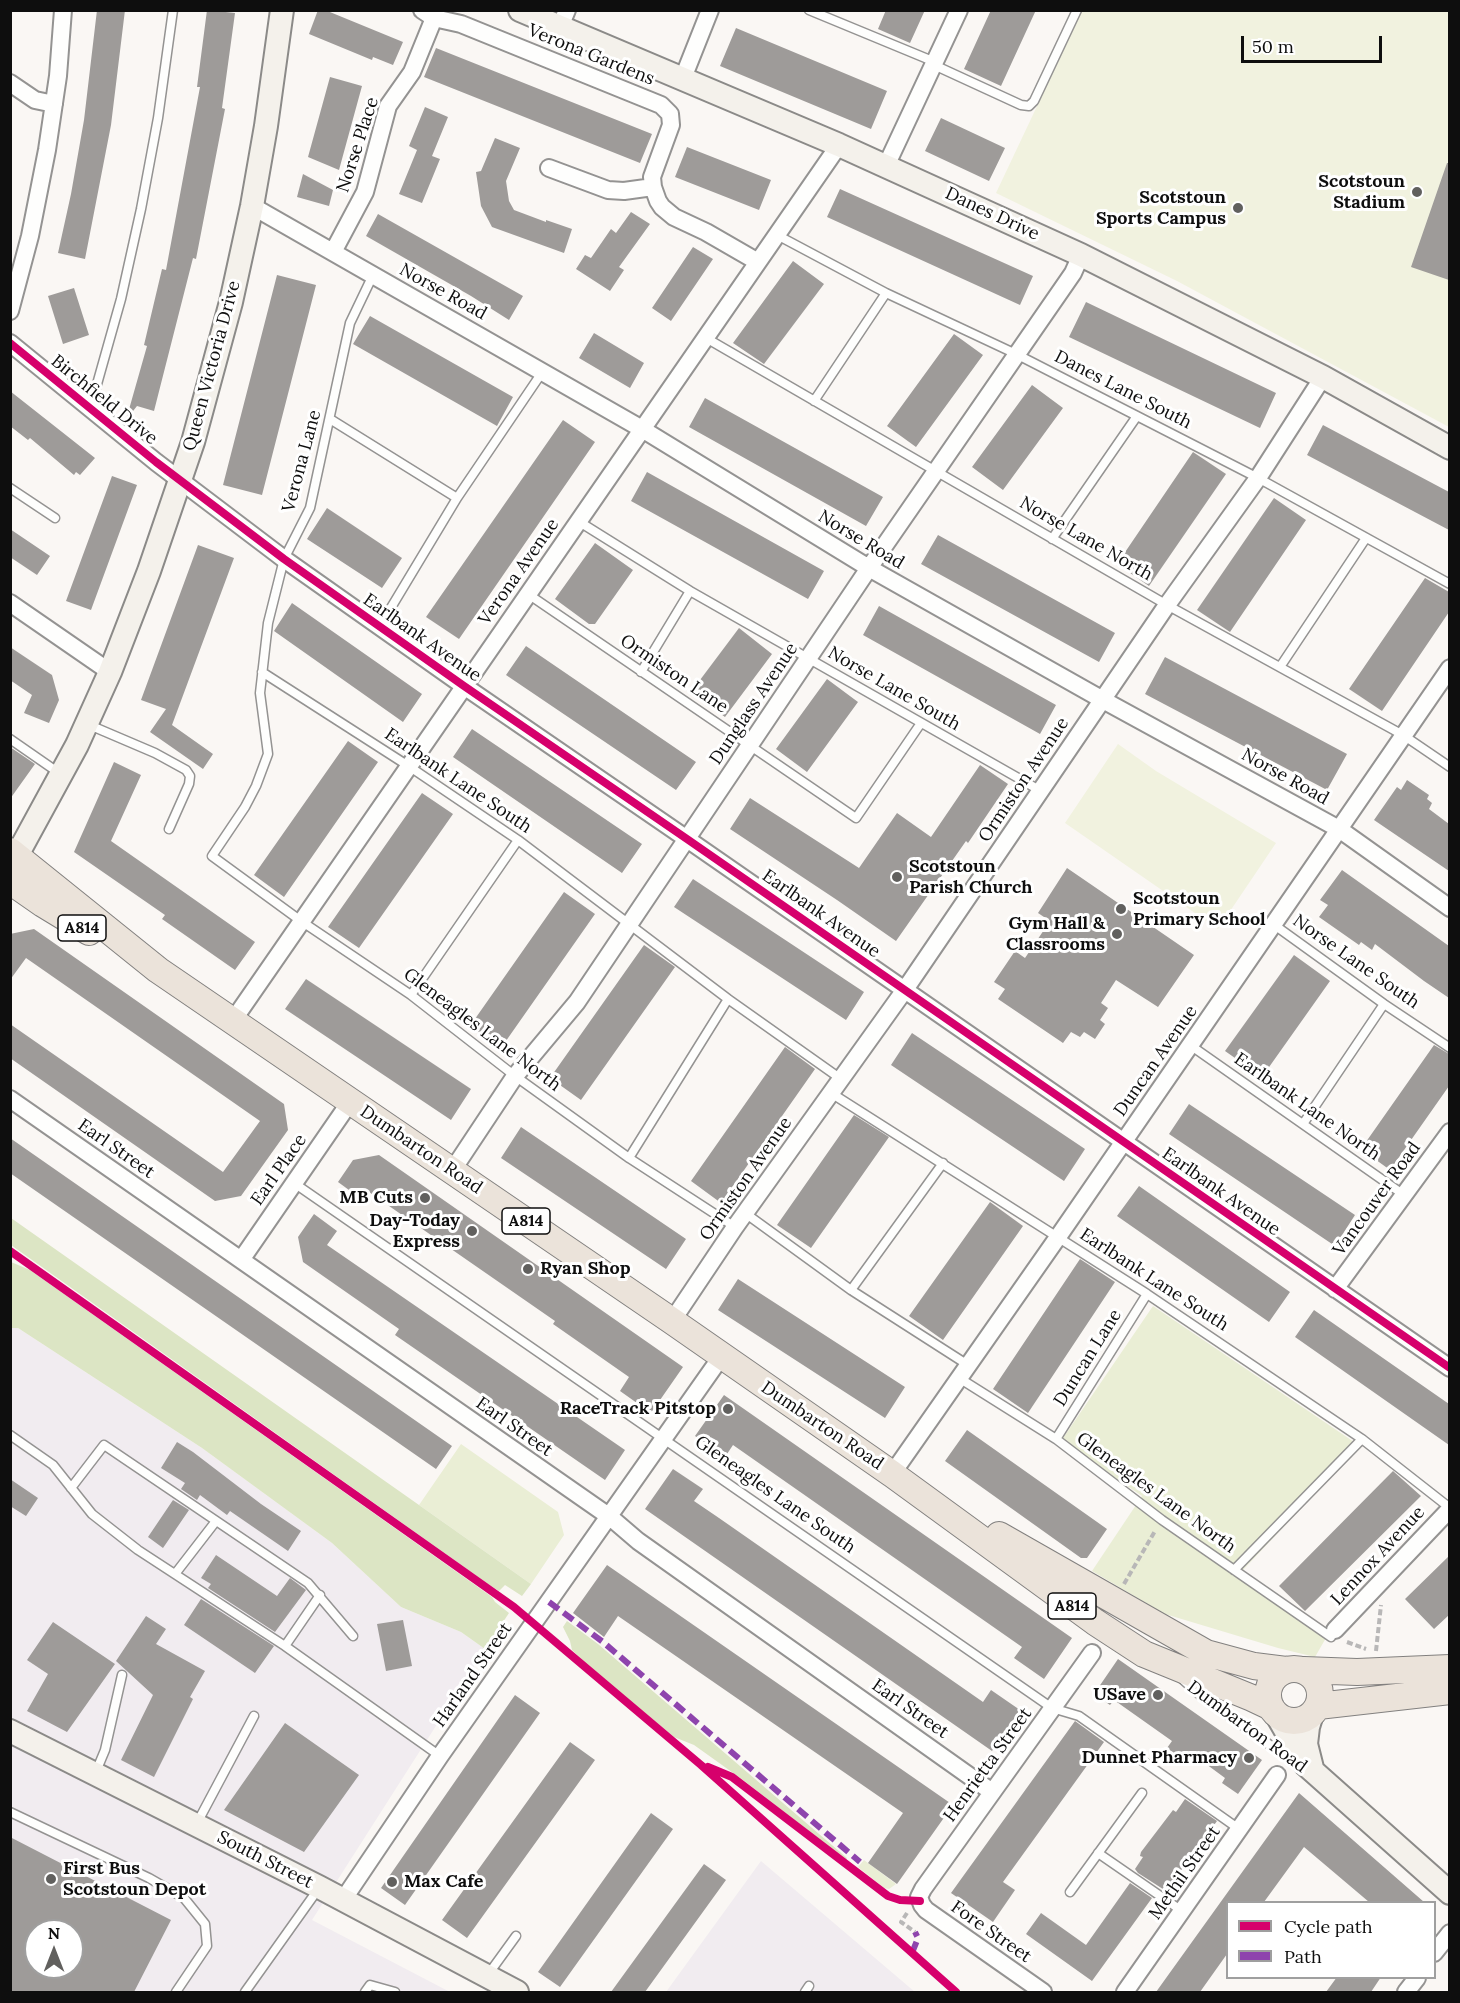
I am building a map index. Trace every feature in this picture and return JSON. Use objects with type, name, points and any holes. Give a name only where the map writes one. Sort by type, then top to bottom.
[{"type":"main road","name":"Dumbarton Road","points":[[13,859],[158,970],[892,1474],[1095,1622],[1144,1654],[1252,1698],[1273,1710]]},
{"type":"main road","name":"Dumbarton Road","points":[[10,881],[81,928],[158,970]]},
{"type":"main road","name":"Dumbarton Road","points":[[892,1474],[1196,1648],[1230,1661],[1295,1670]]},
{"type":"main road","name":"A814","points":[[1295,1670],[1357,1672],[1449,1668]]},
{"type":"main road","points":[[1295,1670],[1314,1677],[1320,1694],[1315,1710],[1305,1719],[1288,1720],[1273,1710],[1268,1701],[1268,1688],[1275,1677],[1295,1670]]},
{"type":"main road","points":[[1315,1710],[1449,1691]]},
{"type":"street","points":[[10,311],[30,236],[54,104],[63,10]]},
{"type":"street","name":"Queen Victoria Drive","points":[[13,859],[62,774],[110,672],[180,480],[214,366],[252,206],[282,10]]},
{"type":"street","name":"Danes Drive","points":[[520,10],[563,19],[683,78],[839,145],[1082,255],[1323,377],[1449,448]]},
{"type":"street","points":[[683,78],[710,10]]},
{"type":"street","points":[[886,166],[959,10]]},
{"type":"street","name":"Verona Gardens","points":[[428,14],[461,24],[661,105],[670,114],[671,125],[654,170],[653,187]]},
{"type":"street","name":"Norse Place","points":[[333,252],[366,192],[388,106],[412,72],[428,14]]},
{"type":"street","points":[[10,83],[35,100],[54,104]]},
{"type":"street","name":"Verona Avenue","points":[[232,1022],[410,768],[464,686],[839,145]]},
{"type":"street","points":[[549,168],[608,190],[624,191],[653,187],[658,201],[668,213],[758,262]]},
{"type":"street","name":"Norse Road","points":[[252,206],[642,429],[868,568],[1339,829],[1449,908]]},
{"type":"street","name":"Dunglass Avenue","points":[[452,1171],[515,1076],[577,1002],[868,568],[1073,273],[1082,255]]},
{"type":"street","name":"Birchfield Drive","points":[[10,343],[180,480]]},
{"type":"street","name":"Ormiston Avenue","points":[[672,1321],[735,1227],[904,991],[1167,605],[1258,478],[1323,377]]},
{"type":"street","name":"Earlbank Avenue","points":[[180,480],[284,559],[464,686],[1449,1368]]},
{"type":"street","points":[[10,603],[110,672]]},
{"type":"street","name":"Duncan Avenue","points":[[892,1474],[1059,1237],[1449,668]]},
{"type":"street","name":"Earl Street","points":[[10,1099],[610,1517],[638,1541],[992,1792]]},
{"type":"street","name":"Earl Place","points":[[241,1260],[350,1102]]},
{"type":"street","name":"Vancouver Road","points":[[1335,1289],[1449,1132]]},
{"type":"street","name":"Harland Street","points":[[343,1900],[441,1756],[721,1357]]},
{"type":"street","name":"Lennox Avenue","points":[[1333,1634],[1449,1508]]},
{"type":"street","name":"Henrietta Street","points":[[915,1906],[923,1889],[1092,1653]]},
{"type":"street","name":"Dumbarton Road","points":[[1273,1710],[1299,1756],[1321,1779],[1449,1893]]},
{"type":"street","name":"Dumbarton Road","points":[[1315,1710],[1308,1727],[1306,1744],[1321,1779]]},
{"type":"street","name":"South Street","points":[[10,1731],[319,1887],[517,1992]]},
{"type":"street","name":"Methil Street","points":[[1125,1992],[1277,1775]]},
{"type":"street","name":"Fore Street","points":[[915,1906],[926,1910],[1043,1992]]},
{"type":"street","points":[[1436,1950],[1449,1933]]},
{"type":"street","points":[[1406,1992],[1416,1979]]},
{"type":"lane","points":[[90,409],[133,250],[158,118],[173,10]]},
{"type":"lane","points":[[809,10],[831,15],[1021,105],[1029,106],[1034,101],[1077,10]]},
{"type":"lane","name":"Danes Lane South","points":[[777,235],[885,293],[1016,354],[1258,478],[1449,584]]},
{"type":"lane","name":"Verona Lane","points":[[212,856],[245,807],[268,754],[260,693],[268,623],[284,559],[310,508],[350,323],[373,275]]},
{"type":"lane","points":[[814,401],[885,293]]},
{"type":"lane","name":"Norse Lane North","points":[[706,338],[1167,605],[1403,735],[1449,767]]},
{"type":"lane","points":[[380,626],[457,498],[543,371]]},
{"type":"lane","points":[[1052,539],[1137,416]]},
{"type":"lane","points":[[330,419],[457,498]]},
{"type":"lane","points":[[10,488],[55,518]]},
{"type":"lane","name":"Norse Lane South","points":[[578,521],[690,591],[1041,791]]},
{"type":"lane","points":[[1281,668],[1366,538]]},
{"type":"lane","points":[[641,672],[690,591]]},
{"type":"lane","name":"Ormiston Lane","points":[[528,594],[856,818],[921,723]]},
{"type":"lane","name":"Earlbank Lane South","points":[[262,672],[518,840],[728,999],[841,1079]]},
{"type":"lane","points":[[87,724],[155,753],[186,770],[190,776],[189,784],[169,829]]},
{"type":"lane","points":[[10,739],[62,774]]},
{"type":"lane","points":[[411,995],[518,840]]},
{"type":"lane","name":"Gleneagles Lane North","points":[[212,856],[301,921],[411,995],[515,1076],[629,1158],[735,1227]]},
{"type":"lane","name":"Norse Lane South","points":[[1273,924],[1449,1048]]},
{"type":"lane","points":[[629,1158],[728,999]]},
{"type":"lane","points":[[1304,1124],[1384,1004]]},
{"type":"lane","name":"Earlbank Lane North","points":[[1190,1045],[1404,1195]]},
{"type":"lane","name":"Earlbank Lane South","points":[[831,1093],[1147,1294],[1362,1439],[1449,1508]]},
{"type":"lane","points":[[851,1290],[943,1163]]},
{"type":"lane","name":"Gleneagles Lane South","points":[[294,1183],[1052,1708],[1079,1716],[1239,1829]]},
{"type":"lane","name":"Gleneagles Lane North","points":[[745,1213],[1056,1439],[1162,1520],[1333,1634]]},
{"type":"lane","name":"Duncan Lane","points":[[1056,1439],[1147,1294]]},
{"type":"lane","points":[[10,1435],[53,1465],[92,1514],[138,1550],[285,1646],[441,1756]]},
{"type":"lane","points":[[1234,1570],[1362,1439]]},
{"type":"lane","points":[[71,1488],[104,1445],[308,1583],[353,1636]]},
{"type":"lane","points":[[175,1574],[216,1521]]},
{"type":"lane","points":[[285,1646],[320,1595]]},
{"type":"lane","name":"Dumbarton Road","points":[[1170,1665],[1200,1695],[1321,1779]]},
{"type":"lane","points":[[95,1774],[105,1750],[122,1675]]},
{"type":"lane","points":[[195,1825],[254,1716]]},
{"type":"lane","points":[[1070,1892],[1142,1793]]},
{"type":"lane","points":[[10,1812],[149,1878],[184,1898],[205,1924],[207,1946],[176,1992]]},
{"type":"lane","points":[[1098,1853],[1182,1911]]},
{"type":"lane","points":[[245,1992],[319,1887]]},
{"type":"lane","points":[[487,1976],[516,1936]]},
{"type":"lane","points":[[365,1992],[370,1985],[394,1992]]},
{"type":"path","points":[[1122,1587],[1162,1520]]},
{"type":"path","points":[[1333,1634],[1376,1653],[1383,1592],[1377,1585]]},
{"type":"path","points":[[915,1906],[901,1922],[915,1932]]},
{"type":"shaded area","points":[[11,1328],[18,1328],[202,1448],[332,1543],[401,1607],[461,1632],[485,1649],[312,1920],[450,1992],[11,1992]]},
{"type":"shaded area","points":[[761,1861],[915,1992],[666,1992]]},
{"type":"green space","name":"Scotstoun Sports Campus","points":[[1082,11],[1449,11],[1449,427],[1177,281],[996,193]]},
{"type":"green space","points":[[1118,744],[1156,771],[1276,843],[1218,929],[1065,823]]},
{"type":"green space","points":[[11,1218],[531,1584],[522,1596],[505,1585],[499,1591],[488,1584],[11,1245]]},
{"type":"green space","points":[[11,1262],[30,1270],[492,1597],[509,1613],[485,1649],[461,1632],[401,1607],[332,1543],[202,1448],[18,1328],[11,1328]]},
{"type":"green space","points":[[1153,1306],[1360,1446],[1243,1570],[1330,1631],[1315,1657],[1165,1614],[1092,1571],[1142,1496],[1061,1441]]},
{"type":"green space","points":[[461,1444],[558,1512],[564,1535],[531,1584],[419,1505]]},
{"type":"green space","points":[[567,1621],[598,1644],[847,1858],[846,1860],[743,1780],[694,1745],[674,1737],[591,1668],[572,1650],[563,1627]]},
{"type":"green space","points":[[864,1860],[896,1884],[889,1889],[884,1888],[858,1867]]},
{"type":"building","points":[[97,10],[125,10],[111,125],[85,259],[58,253],[84,120]]},
{"type":"building","points":[[207,10],[235,13],[222,108],[225,109],[196,259],[193,258],[154,411],[137,406],[126,420],[147,346],[144,345],[162,269],[166,270],[200,87],[197,87]]},
{"type":"building","points":[[318,10],[325,10],[403,42],[393,65],[373,57],[372,60],[309,34]]},
{"type":"building","points":[[886,10],[925,10],[910,43],[878,29]]},
{"type":"building","points":[[991,10],[1036,10],[1001,86],[964,69]]},
{"type":"building","points":[[736,28],[887,91],[871,129],[720,66]]},
{"type":"building","points":[[436,48],[652,134],[640,163],[424,77]]},
{"type":"building","points":[[330,77],[362,86],[339,170],[308,157]]},
{"type":"building","points":[[425,107],[448,117],[432,156],[440,159],[422,203],[399,194],[417,150],[409,146]]},
{"type":"building","points":[[941,118],[1005,148],[989,181],[925,151]]},
{"type":"building","points":[[495,138],[520,148],[506,181],[509,201],[514,210],[572,229],[564,253],[492,227],[481,206],[476,172],[481,171]]},
{"type":"building","points":[[687,147],[771,180],[759,210],[675,177]]},
{"type":"building","points":[[1447,163],[1449,163],[1449,280],[1411,267]]},
{"type":"building","points":[[303,174],[333,190],[329,206],[297,197]]},
{"type":"building","points":[[840,189],[1033,276],[1020,305],[827,217]]},
{"type":"building","points":[[631,212],[650,224],[619,267],[624,270],[610,291],[576,269],[585,255],[591,258],[611,229],[616,233]]},
{"type":"building","points":[[378,214],[523,296],[509,320],[366,236]]},
{"type":"building","points":[[693,247],[713,259],[671,321],[652,308]]},
{"type":"building","points":[[793,261],[824,284],[764,364],[733,343]]},
{"type":"building","points":[[277,275],[316,285],[262,495],[223,485]]},
{"type":"building","points":[[74,288],[89,335],[63,344],[48,296]]},
{"type":"building","points":[[1086,302],[1276,393],[1260,428],[1069,337]]},
{"type":"building","points":[[370,316],[513,397],[497,426],[353,344]]},
{"type":"building","points":[[594,333],[644,363],[630,388],[579,358]]},
{"type":"building","points":[[954,334],[983,355],[916,447],[887,426]]},
{"type":"building","points":[[1032,385],[1063,408],[1003,490],[972,467]]},
{"type":"building","points":[[10,391],[95,458],[80,475],[76,472],[74,475],[30,438],[28,440],[10,426]]},
{"type":"building","points":[[705,398],[883,497],[866,526],[689,427]]},
{"type":"building","points":[[563,420],[595,442],[459,639],[426,617]]},
{"type":"building","points":[[1323,425],[1449,492],[1449,530],[1307,455]]},
{"type":"building","points":[[1193,452],[1226,474],[1149,586],[1117,564]]},
{"type":"building","points":[[647,472],[824,571],[808,599],[631,501]]},
{"type":"building","points":[[112,476],[137,485],[91,610],[66,601]]},
{"type":"building","points":[[1274,498],[1306,520],[1230,632],[1197,610]]},
{"type":"building","points":[[327,508],[402,558],[382,588],[307,539]]},
{"type":"building","points":[[10,529],[50,556],[37,575],[10,557]]},
{"type":"building","points":[[938,535],[1115,633],[1099,662],[921,564]]},
{"type":"building","points":[[595,543],[633,570],[595,624],[589,624],[555,599]]},
{"type":"building","points":[[198,545],[234,558],[172,725],[213,754],[203,769],[150,732],[166,709],[141,700]]},
{"type":"building","points":[[1425,578],[1449,592],[1449,612],[1382,711],[1349,689]]},
{"type":"building","points":[[292,603],[422,694],[403,722],[274,631]]},
{"type":"building","points":[[879,606],[1056,705],[1040,734],[863,635]]},
{"type":"building","points":[[739,628],[772,654],[725,717],[691,692]]},
{"type":"building","points":[[526,646],[696,762],[676,790],[506,675]]},
{"type":"building","points":[[10,647],[52,675],[59,700],[49,723],[24,713],[32,695],[10,680]]},
{"type":"building","points":[[1165,657],[1347,754],[1327,790],[1145,694]]},
{"type":"building","points":[[827,679],[858,702],[807,772],[776,749]]},
{"type":"building","points":[[472,729],[642,844],[622,873],[453,757]]},
{"type":"building","points":[[348,741],[378,762],[284,897],[254,875]]},
{"type":"building","points":[[10,747],[35,764],[10,799]]},
{"type":"building","points":[[114,762],[141,775],[111,841],[255,942],[235,970],[162,919],[165,915],[74,852]]},
{"type":"building","points":[[980,765],[1008,784],[896,941],[730,829],[750,798],[859,868],[897,813],[931,837]]},
{"type":"building","points":[[1407,780],[1429,795],[1427,799],[1432,803],[1429,809],[1449,824],[1449,871],[1374,820],[1397,787],[1401,790]]},
{"type":"building","points":[[422,793],[453,814],[359,948],[328,927]]},
{"type":"building","points":[[1067,868],[1194,955],[1158,1007],[1116,980],[1101,1003],[1108,1008],[1100,1020],[1105,1024],[1095,1039],[1084,1032],[1080,1037],[1071,1032],[1063,1043],[998,999],[1005,989],[994,982],[1015,951],[1025,958],[1050,921],[1038,913]]},
{"type":"building","points":[[1342,870],[1449,946],[1449,998],[1375,944],[1372,950],[1361,942],[1359,945],[1319,917],[1328,905],[1320,900]]},
{"type":"building","points":[[693,879],[864,992],[846,1020],[674,907]]},
{"type":"building","points":[[564,892],[595,914],[501,1048],[470,1026]]},
{"type":"building","points":[[34,929],[284,1104],[288,1130],[241,1196],[215,1201],[10,1058],[10,1024],[223,1172],[260,1121],[26,958],[10,980],[10,934]]},
{"type":"building","points":[[644,945],[675,967],[581,1100],[550,1078]]},
{"type":"building","points":[[1294,955],[1330,981],[1262,1077],[1225,1051]]},
{"type":"building","points":[[306,979],[471,1089],[451,1120],[285,1009]]},
{"type":"building","points":[[912,1033],[1085,1149],[1064,1181],[891,1065]]},
{"type":"building","points":[[1434,1045],[1449,1054],[1449,1086],[1390,1170],[1361,1149]]},
{"type":"building","points":[[785,1047],[815,1069],[721,1203],[691,1181]]},
{"type":"building","points":[[1189,1104],[1355,1215],[1335,1246],[1169,1134]]},
{"type":"building","points":[[854,1115],[889,1137],[811,1248],[777,1225]]},
{"type":"building","points":[[521,1127],[686,1239],[666,1269],[501,1158]]},
{"type":"building","points":[[10,1138],[452,1446],[436,1469],[10,1173]]},
{"type":"building","points":[[379,1155],[683,1367],[651,1413],[620,1391],[629,1377],[553,1324],[555,1321],[366,1190],[360,1198],[338,1182],[353,1160]]},
{"type":"building","points":[[1139,1186],[1290,1292],[1269,1322],[1117,1216]]},
{"type":"building","points":[[990,1202],[1023,1226],[943,1340],[909,1316]]},
{"type":"building","points":[[314,1214],[337,1231],[327,1245],[625,1450],[605,1480],[395,1335],[399,1329],[303,1262],[298,1237]]},
{"type":"building","points":[[1080,1259],[1115,1282],[1028,1413],[993,1389]]},
{"type":"building","points":[[738,1279],[905,1387],[885,1418],[718,1310]]},
{"type":"building","points":[[1314,1310],[1449,1404],[1449,1445],[1295,1337]]},
{"type":"building","points":[[724,1395],[1072,1638],[1044,1679],[1014,1658],[1022,1647],[733,1445],[725,1457],[695,1436]]},
{"type":"building","points":[[967,1430],[1107,1529],[1087,1558],[1081,1558],[945,1461]]},
{"type":"building","points":[[177,1442],[301,1531],[288,1551],[230,1511],[227,1515],[200,1495],[197,1500],[181,1489],[185,1483],[161,1468]]},
{"type":"building","points":[[673,1469],[703,1489],[694,1501],[983,1702],[991,1690],[1020,1710],[992,1751],[645,1509]]},
{"type":"building","points":[[1393,1471],[1421,1496],[1305,1611],[1279,1586]]},
{"type":"building","points":[[10,1479],[38,1498],[26,1516],[10,1506]]},
{"type":"building","points":[[173,1500],[189,1510],[163,1548],[148,1537]]},
{"type":"building","points":[[216,1555],[277,1596],[290,1578],[306,1590],[275,1632],[208,1588],[211,1584],[201,1578]]},
{"type":"building","points":[[1449,1556],[1449,1615],[1434,1629],[1405,1599]]},
{"type":"building","points":[[607,1565],[953,1805],[897,1884],[868,1863],[903,1813],[618,1616],[604,1637],[573,1613]]},
{"type":"building","points":[[201,1599],[274,1646],[255,1673],[184,1625]]},
{"type":"building","points":[[146,1616],[166,1629],[156,1644],[205,1671],[190,1697],[193,1699],[154,1777],[121,1760],[153,1695],[116,1661]]},
{"type":"building","points":[[403,1620],[412,1666],[386,1671],[377,1624]]},
{"type":"building","points":[[53,1622],[115,1664],[67,1732],[27,1711],[48,1674],[27,1660]]},
{"type":"building","points":[[1118,1659],[1262,1760],[1238,1794],[1222,1783],[1225,1778],[1194,1756],[1189,1764],[1167,1748],[1172,1741],[1114,1700],[1110,1705],[1094,1694]]},
{"type":"building","points":[[515,1695],[540,1713],[405,1905],[381,1888]]},
{"type":"building","points":[[1075,1721],[1104,1742],[1003,1882],[1015,1890],[993,1922],[951,1893]]},
{"type":"building","points":[[285,1723],[359,1775],[304,1852],[224,1810]]},
{"type":"building","points":[[570,1742],[595,1760],[467,1938],[442,1920]]},
{"type":"building","points":[[1299,1793],[1423,1901],[1368,1901],[1304,1847],[1265,1901],[1226,1901],[1226,1955],[1200,1992],[1156,1992]]},
{"type":"building","points":[[1185,1799],[1217,1821],[1166,1891],[1135,1869],[1143,1857],[1140,1856],[1141,1852],[1173,1810],[1176,1812]]},
{"type":"building","points":[[651,1813],[673,1829],[560,1987],[538,1972]]},
{"type":"building","name":"First Bus Scotstoun Depot","points":[[10,1837],[171,1920],[134,1992],[10,1992]]},
{"type":"building","points":[[704,1864],[726,1880],[645,1992],[611,1992]]},
{"type":"building","points":[[1130,1883],[1152,1898],[1092,1981],[1026,1934],[1041,1913],[1086,1945]]},
{"type":"building","points":[[1336,1979],[1380,1979],[1371,1992],[1326,1992]]},
{"type":"marked path","points":[[549,1602],[603,1642],[860,1862]]},
{"type":"marked path","points":[[912,1953],[918,1938],[915,1932]]},
{"type":"cycle path","points":[[10,343],[156,462],[284,559],[1450,1368]]},
{"type":"cycle path","points":[[10,1251],[514,1607],[701,1765],[956,1992]]},
{"type":"cycle path","points":[[708,1767],[732,1777],[888,1896],[900,1900],[920,1901]]},
{"type":"place","name":"Scotstoun Stadium","points":[[1417,192]]},
{"type":"place","name":"Scotstoun Sports Campus","points":[[1238,208]]},
{"type":"place","name":"Scotstoun Parish Church","points":[[897,877]]},
{"type":"place","name":"Scotstoun Primary School","points":[[1121,909]]},
{"type":"place","name":"Gym Hall & Classrooms","points":[[1117,934]]},
{"type":"place","name":"MB Cuts","points":[[425,1198]]},
{"type":"place","name":"Day-Today Express","points":[[472,1231]]},
{"type":"place","name":"Ryan Shop","points":[[528,1269]]},
{"type":"place","name":"RaceTrack Pitstop","points":[[728,1409]]},
{"type":"place","name":"USave","points":[[1158,1695]]},
{"type":"place","name":"Dunnet Pharmacy","points":[[1249,1758]]},
{"type":"place","name":"First Bus Scotstoun Depot","points":[[51,1879]]},
{"type":"place","name":"Max Cafe","points":[[392,1882]]}]
